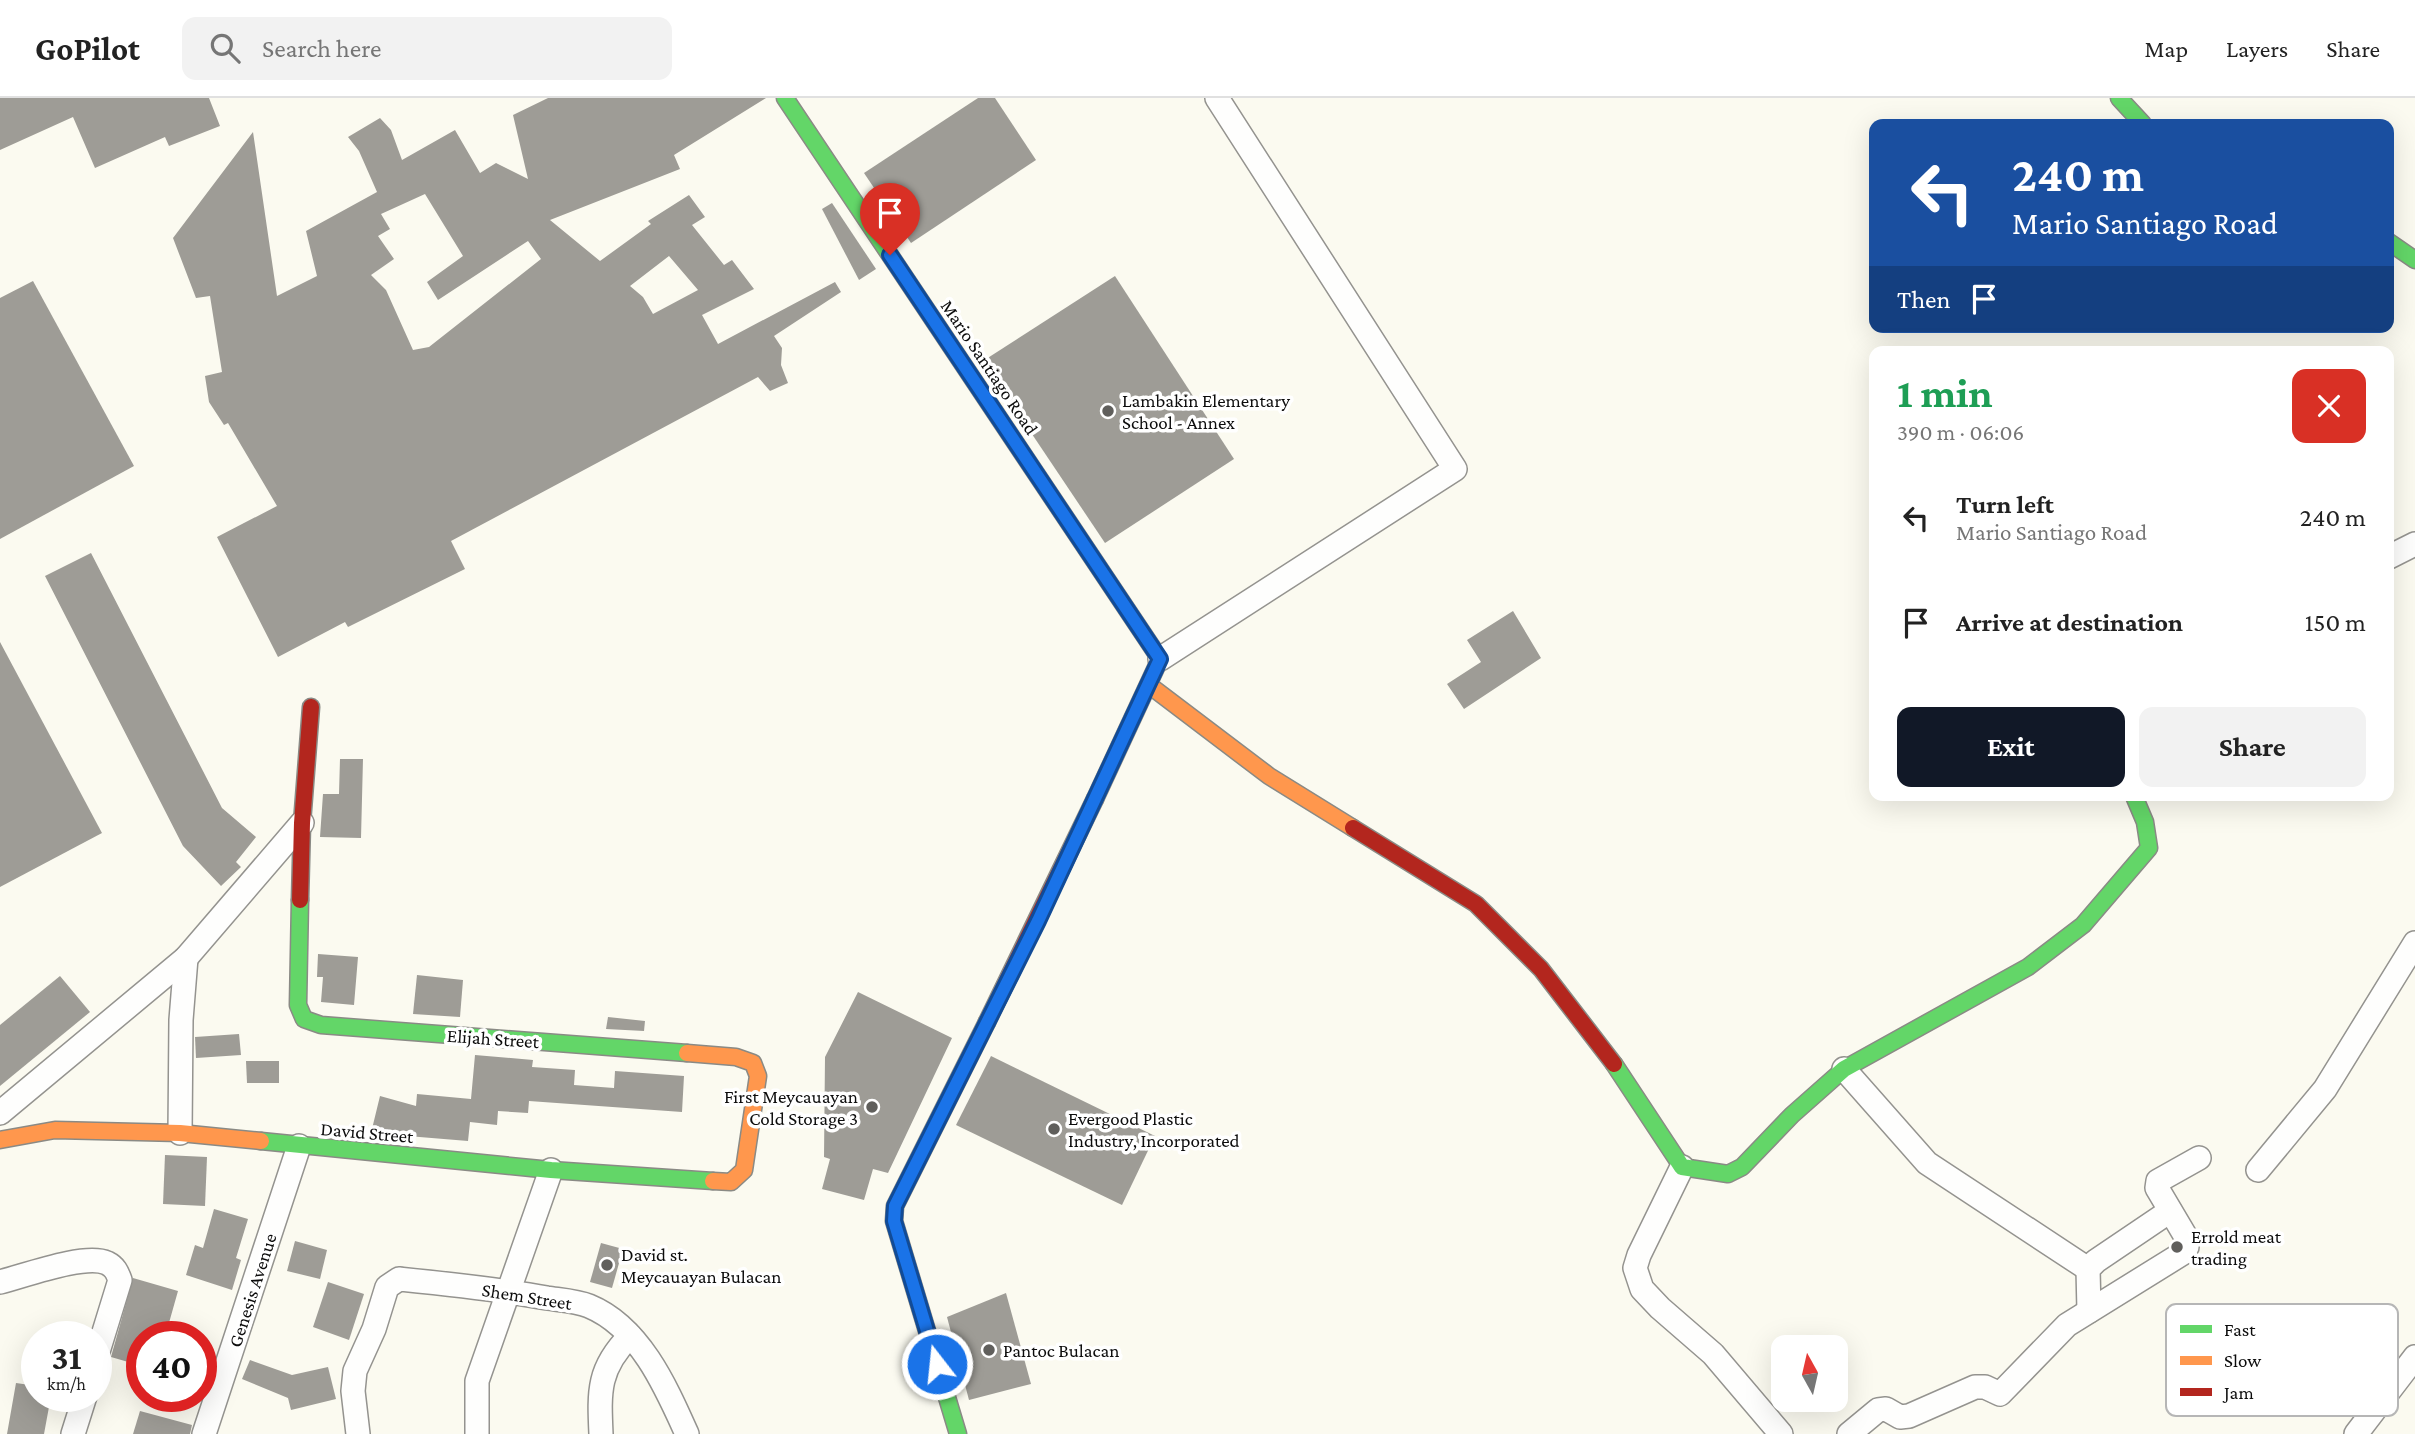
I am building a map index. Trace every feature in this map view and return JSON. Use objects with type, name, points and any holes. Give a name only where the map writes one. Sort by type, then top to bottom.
[{"type":"street","name":"Mario Santiago Road","points":[[785,98],[1160,659]]},
{"type":"street","points":[[958,1434],[894,1221],[895,1206],[1038,921],[1160,659],[1455,469],[1217,98]]},
{"type":"street","points":[[2119,98],[2138,119]]},
{"type":"street","points":[[2394,245],[2415,260]]},
{"type":"street","points":[[2394,554],[2415,544]]},
{"type":"street","points":[[1149,685],[1269,776],[1476,905],[1541,969],[1619,1072],[1682,1167],[1728,1174],[1742,1167],[1792,1115],[1844,1069],[2028,967],[2083,925],[2149,848],[2145,822],[2136,801]]},
{"type":"street","name":"Elijah Street","points":[[310,706],[302,822],[298,1005],[304,1019],[321,1025],[736,1057],[753,1063],[758,1076],[744,1170],[731,1182]]},
{"type":"street","points":[[0,1113],[186,958],[302,822]]},
{"type":"street","points":[[2258,1170],[2325,1088],[2415,943]]},
{"type":"street","points":[[180,1133],[181,1020],[186,958]]},
{"type":"street","points":[[1844,1069],[1927,1163],[2088,1269]]},
{"type":"street","name":"David Street","points":[[0,1140],[54,1130],[180,1133],[551,1170],[731,1182]]},
{"type":"street","name":"Genesis Avenue","points":[[204,1434],[299,1146]]},
{"type":"street","points":[[1849,1434],[1878,1410],[1886,1409],[1900,1417],[1909,1416],[1975,1387],[1984,1387],[2000,1394],[2067,1325],[2183,1253],[2187,1247],[2186,1237],[2157,1188],[2158,1181],[2199,1158]]},
{"type":"street","points":[[1682,1167],[1639,1255],[1635,1268],[1637,1277],[1642,1289],[1713,1354],[1745,1395],[1781,1434]]},
{"type":"street","points":[[477,1434],[477,1381],[551,1170]]},
{"type":"street","points":[[2089,1311],[2088,1269],[2170,1211]]},
{"type":"street","points":[[0,1282],[88,1260],[106,1262],[116,1269],[120,1280],[107,1321]]},
{"type":"street","name":"Shem Street","points":[[358,1434],[352,1391],[355,1371],[374,1329],[387,1286],[398,1279],[510,1292],[588,1305],[611,1320],[643,1350],[671,1397],[687,1434]]},
{"type":"street","points":[[601,1434],[603,1378],[612,1354],[630,1336]]},
{"type":"street","points":[[2398,1379],[2415,1357]]},
{"type":"street","points":[[73,1434],[80,1412]]},
{"type":"street","points":[[2356,1434],[2370,1416]]},
{"type":"building","points":[[0,98],[209,98],[220,126],[169,146],[165,137],[95,168],[73,117],[0,150]]},
{"type":"building","points":[[548,98],[766,98],[674,155],[680,169],[550,220],[600,261],[651,224],[648,221],[689,195],[705,217],[692,225],[724,265],[732,260],[754,289],[702,315],[718,344],[835,282],[841,292],[774,336],[782,348],[781,365],[788,383],[770,391],[758,377],[451,541],[465,569],[348,627],[345,622],[278,657],[217,537],[277,506],[228,423],[224,425],[209,402],[205,376],[222,372],[210,296],[196,298],[173,238],[253,132],[277,296],[317,276],[306,231],[377,192],[359,151],[348,137],[380,118],[391,130],[402,160],[455,130],[480,173],[496,163],[528,179],[513,115]],"holes":[[[425,194],[463,256],[427,282],[438,300],[528,241],[541,259],[429,347],[413,350],[386,290],[371,275],[394,259],[378,236],[390,229],[381,214]],[[669,256],[698,290],[653,314],[643,297],[630,286]]]},
{"type":"building","points":[[978,98],[995,98],[1036,160],[911,243],[864,173]]},
{"type":"building","points":[[832,203],[876,269],[859,280],[822,209]]},
{"type":"building","name":"Lambakin Elementary School - Annex","points":[[1115,276],[1234,459],[1105,543],[983,361]]},
{"type":"building","points":[[33,281],[134,466],[0,539],[0,298]]},
{"type":"building","points":[[91,553],[222,808],[256,837],[236,862],[241,867],[221,886],[183,846],[45,576]]},
{"type":"building","points":[[1513,611],[1541,658],[1464,709],[1447,684],[1481,662],[1467,640]]},
{"type":"building","points":[[0,642],[102,833],[0,887]]},
{"type":"building","points":[[340,759],[363,759],[361,838],[320,837],[323,794],[339,794]]},
{"type":"building","points":[[318,954],[358,957],[354,1005],[321,1002],[323,977],[317,977]]},
{"type":"building","points":[[417,975],[463,980],[460,1017],[413,1014]]},
{"type":"building","points":[[60,976],[90,1012],[0,1086],[0,1025]]},
{"type":"building","name":"First Meycauayan Cold Storage 3","points":[[858,992],[952,1038],[888,1173],[873,1169],[864,1200],[822,1189],[830,1159],[824,1157],[825,1057]]},
{"type":"building","points":[[608,1017],[645,1021],[644,1031],[606,1029]]},
{"type":"building","points":[[239,1034],[241,1055],[196,1058],[195,1037]]},
{"type":"building","points":[[475,1055],[533,1060],[532,1067],[575,1070],[574,1085],[614,1088],[615,1071],[684,1076],[682,1112],[529,1101],[528,1113],[498,1111],[497,1125],[470,1122],[468,1141],[371,1133],[380,1096],[416,1106],[417,1094],[471,1099]]},
{"type":"building","name":"Evergood Plastic Industry, Incorporated","points":[[991,1056],[1155,1136],[1122,1205],[956,1125]]},
{"type":"building","points":[[246,1061],[279,1061],[279,1083],[247,1083]]},
{"type":"building","points":[[165,1155],[207,1157],[205,1206],[163,1204]]},
{"type":"building","points":[[214,1209],[248,1219],[236,1258],[241,1260],[232,1290],[186,1275],[195,1245],[203,1248]]},
{"type":"building","points":[[295,1241],[327,1250],[320,1279],[287,1271]]},
{"type":"building","name":"David st. Meycauayan Bulacan","points":[[601,1243],[623,1249],[612,1288],[590,1282]]},
{"type":"building","points":[[133,1278],[178,1291],[170,1321],[126,1321],[126,1361],[112,1357]]},
{"type":"building","points":[[328,1282],[364,1294],[349,1340],[313,1327]]},
{"type":"building","name":"Pantoc Bulacan","points":[[1006,1293],[1031,1384],[969,1400],[947,1317]]},
{"type":"building","points":[[250,1360],[292,1375],[328,1367],[336,1399],[291,1410],[288,1398],[242,1379]]},
{"type":"building","points":[[16,1383],[21,1384],[21,1412],[48,1412],[44,1434],[7,1434]]},
{"type":"building","points":[[140,1412],[192,1425],[190,1434],[133,1434]]},
{"type":"traffic: fast","points":[[785,98],[1160,659],[1095,799]]},
{"type":"traffic: fast","points":[[2119,98],[2138,119]]},
{"type":"traffic: fast","points":[[2394,245],[2415,260]]},
{"type":"traffic: fast","points":[[1614,1064],[1682,1167],[1728,1174],[1742,1167],[1792,1115],[1844,1069],[2028,967],[2083,925],[2149,848],[2145,822],[2136,801]]},
{"type":"traffic: fast","points":[[300,900],[298,1005],[304,1019],[321,1025],[687,1053]]},
{"type":"traffic: fast","points":[[958,1434],[894,1221],[895,1206],[987,1022]]},
{"type":"traffic: fast","points":[[261,1141],[551,1170],[713,1181]]},
{"type":"traffic: slow","points":[[1149,685],[1269,776],[1353,828]]},
{"type":"traffic: slow","points":[[687,1053],[736,1057],[753,1063],[758,1076],[744,1170],[731,1182],[713,1181]]},
{"type":"traffic: slow","points":[[0,1140],[55,1130],[180,1133],[261,1141]]},
{"type":"traffic: jam","points":[[300,900],[302,823],[311,707]]},
{"type":"traffic: jam","points":[[987,1022],[1095,799]]},
{"type":"traffic: jam","points":[[1353,828],[1476,904],[1541,969],[1614,1064]]},
{"type":"place","name":"Lambakin Elementary School - Annex","points":[[1108,411]]},
{"type":"place","name":"First Meycauayan Cold Storage 3","points":[[872,1107]]},
{"type":"place","name":"Evergood Plastic Industry, Incorporated","points":[[1054,1129]]},
{"type":"place","name":"Errold meat trading","points":[[2177,1247]]},
{"type":"place","name":"David st. Meycauayan Bulacan","points":[[607,1265]]},
{"type":"place","name":"Pantoc Bulacan","points":[[989,1350]]},
{"type":"route","points":[[890,255],[1160,659],[1038,921],[906,1179],[895,1206],[894,1221],[937,1364]]}]
